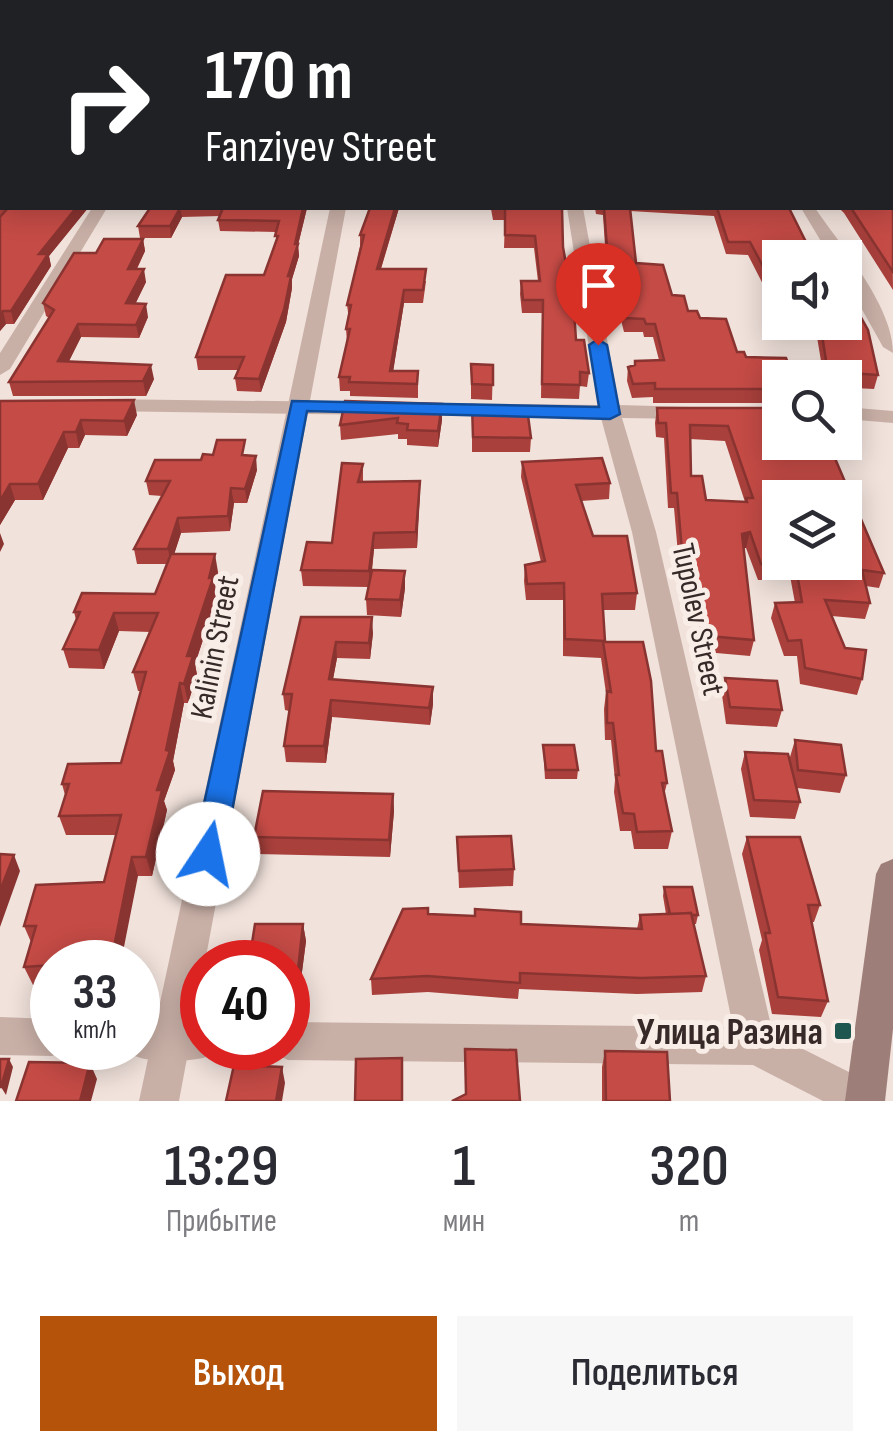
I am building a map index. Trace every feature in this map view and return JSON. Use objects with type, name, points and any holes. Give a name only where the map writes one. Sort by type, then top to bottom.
[{"type":"main road","points":[[865,1101],[893,874]]},
{"type":"street","points":[[0,369],[98,210]]},
{"type":"street","name":"Kalinin Street","points":[[159,1101],[338,210]]},
{"type":"street","name":"Tupolev Street","points":[[575,210],[610,414],[644,532],[756,1046]]},
{"type":"street","points":[[809,210],[828,240]]},
{"type":"street","points":[[862,293],[893,347]]},
{"type":"street","points":[[80,406],[299,405],[704,414]]},
{"type":"street","points":[[862,415],[893,417]]},
{"type":"street","points":[[0,1036],[30,1037]]},
{"type":"street","points":[[310,1042],[756,1046],[865,1101]]},
{"type":"building","points":[[6,210],[74,210],[39,254],[48,254],[11,311],[0,314],[0,217]]},
{"type":"building","points":[[149,210],[179,210],[170,226],[138,226]]},
{"type":"building","points":[[222,210],[303,210],[284,310],[259,379],[235,378],[244,357],[196,357],[226,275],[264,275],[278,236],[279,221],[218,220]]},
{"type":"building","points":[[369,210],[394,210],[377,269],[426,269],[423,290],[404,290],[390,371],[418,371],[417,384],[349,382],[350,377],[339,377],[350,329],[346,329],[351,305],[347,305],[364,235],[360,235]]},
{"type":"building","points":[[505,210],[562,210],[563,247],[566,264],[571,264],[576,340],[584,340],[589,373],[580,372],[580,385],[542,384],[543,300],[523,300],[521,281],[540,281],[535,236],[505,235]]},
{"type":"building","points":[[604,210],[630,210],[636,263],[663,265],[672,295],[684,296],[688,311],[697,311],[700,318],[726,319],[737,352],[744,352],[746,357],[787,360],[762,360],[762,389],[655,389],[655,383],[633,384],[628,367],[635,365],[635,361],[664,360],[655,324],[625,318],[607,248]]},
{"type":"building","points":[[718,210],[790,210],[805,240],[762,240],[762,265],[750,242],[728,242]]},
{"type":"building","points":[[852,210],[893,210],[893,272]]},
{"type":"building","points":[[104,239],[143,239],[128,269],[144,269],[126,303],[146,304],[136,325],[78,324],[58,361],[151,365],[143,381],[9,382],[54,310],[43,303],[74,253],[96,253]]},
{"type":"building","points":[[862,319],[878,375],[862,374],[862,360],[826,360],[823,340],[862,340]]},
{"type":"building","points":[[471,364],[493,365],[493,385],[472,384]]},
{"type":"building","points":[[134,400],[124,421],[81,420],[76,432],[64,432],[38,484],[10,484],[0,501],[0,401]]},
{"type":"building","points":[[345,401],[442,404],[438,431],[407,430],[408,424],[397,423],[398,418],[340,425]]},
{"type":"building","points":[[472,405],[527,408],[531,438],[473,437]]},
{"type":"building","points":[[657,408],[762,408],[762,460],[836,460],[844,480],[762,480],[762,564],[750,532],[742,534],[754,640],[708,636],[692,562],[683,562],[677,493],[671,493],[666,423],[658,423]],"holes":[[[690,425],[728,426],[753,498],[746,498],[747,502],[706,500],[702,476],[691,476]]]},
{"type":"building","points":[[217,440],[245,440],[242,455],[256,456],[245,489],[231,488],[228,516],[178,518],[168,549],[134,549],[170,481],[146,481],[155,460],[201,460],[203,454],[213,455]]},
{"type":"building","points":[[602,458],[610,483],[576,485],[593,536],[627,536],[637,593],[602,594],[605,641],[565,639],[564,583],[527,584],[525,565],[545,561],[522,462]]},
{"type":"building","points":[[342,463],[363,464],[358,482],[420,481],[416,532],[374,533],[369,571],[301,570],[307,542],[332,543]]},
{"type":"building","points":[[862,522],[884,573],[862,570]]},
{"type":"building","points":[[171,554],[215,554],[209,578],[213,578],[187,656],[193,656],[184,684],[180,683],[166,750],[170,751],[157,790],[162,790],[146,857],[132,857],[115,940],[32,940],[36,926],[24,926],[36,885],[104,882],[121,815],[59,816],[69,784],[62,784],[68,764],[121,763],[146,672],[133,672],[158,613],[114,613],[99,650],[63,649],[80,612],[74,612],[82,593],[155,594]]},
{"type":"building","points":[[372,570],[405,571],[400,600],[366,599]]},
{"type":"building","points":[[862,570],[870,603],[825,600],[845,648],[866,650],[862,679],[805,668],[801,640],[788,641],[775,603],[802,602],[798,580],[862,580]]},
{"type":"building","points":[[301,617],[372,617],[369,643],[336,642],[329,679],[433,687],[429,708],[331,700],[324,746],[284,746],[292,694],[283,694]]},
{"type":"building","points":[[603,642],[643,642],[651,681],[656,751],[662,751],[667,783],[662,783],[672,831],[637,832],[634,814],[623,813],[613,723],[607,723],[607,691],[611,692]]},
{"type":"building","points":[[725,678],[777,681],[782,710],[730,707]]},
{"type":"building","points":[[795,740],[841,745],[846,775],[798,770]]},
{"type":"building","points":[[543,745],[574,745],[578,770],[546,770]]},
{"type":"building","points":[[745,752],[788,754],[800,802],[754,800]]},
{"type":"building","points":[[263,791],[393,794],[389,840],[254,837]]},
{"type":"building","points":[[511,836],[514,869],[459,871],[457,837]]},
{"type":"building","points":[[747,837],[800,837],[820,905],[808,905],[828,1001],[778,997],[765,933],[770,933]]},
{"type":"building","points":[[0,854],[14,855],[0,891]]},
{"type":"building","points":[[664,887],[692,887],[698,915],[670,914]]},
{"type":"building","points":[[428,908],[428,914],[475,916],[475,909],[521,912],[521,924],[642,929],[640,915],[691,913],[706,976],[641,978],[520,973],[520,983],[427,976],[371,979],[403,909]]},
{"type":"building","points":[[255,924],[303,924],[301,940],[252,940]]},
{"type":"building","points":[[465,1049],[516,1050],[520,1101],[452,1101],[466,1094]]},
{"type":"building","points":[[605,1051],[667,1052],[670,1101],[606,1101]]},
{"type":"building","points":[[402,1058],[402,1101],[355,1101],[356,1059]]},
{"type":"building","points":[[0,1059],[9,1059],[1,1087],[0,1087]]},
{"type":"building","points":[[29,1062],[30,1070],[88,1070],[80,1101],[16,1101]]},
{"type":"building","points":[[233,1070],[281,1070],[276,1101],[226,1101]]},
{"type":"place","name":"Улица Разина","points":[[843,1031]]},
{"type":"route","points":[[208,854],[299,405],[610,414],[598,345]]}]
